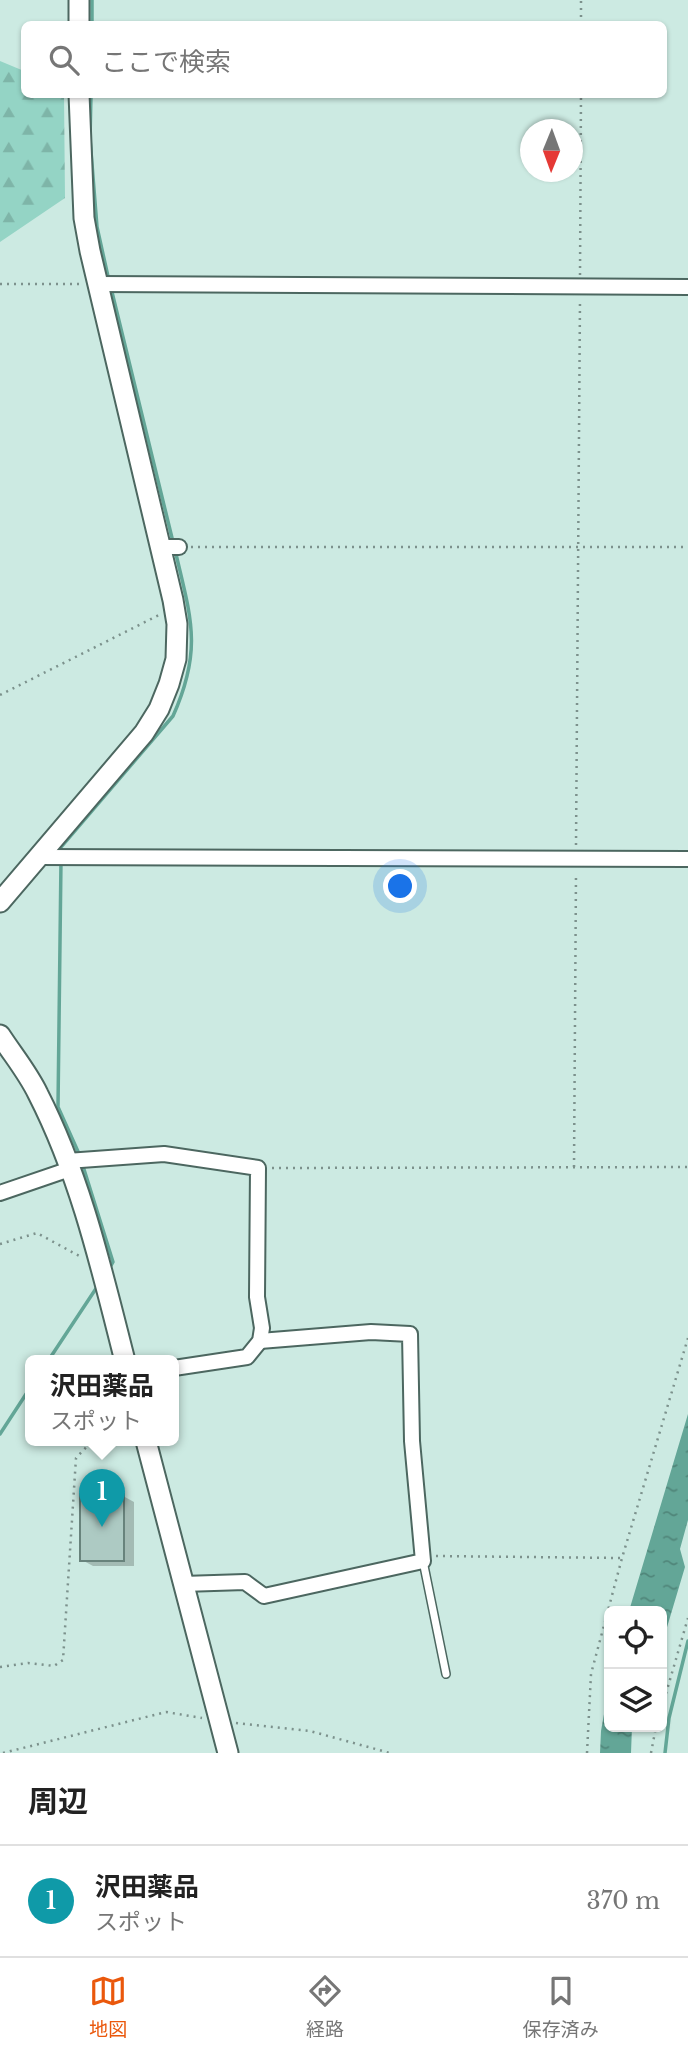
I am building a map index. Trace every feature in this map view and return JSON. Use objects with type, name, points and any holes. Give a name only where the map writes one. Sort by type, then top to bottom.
[{"type":"street","points":[[79,0],[79,21]]},
{"type":"street","points":[[0,902],[53,857],[144,733],[159,709],[176,659],[177,624],[170,547],[105,284],[84,218],[79,98]]},
{"type":"street","points":[[105,284],[688,287]]},
{"type":"street","points":[[53,857],[688,859]]},
{"type":"street","points":[[0,1035],[76,1162],[123,1355]]},
{"type":"street","points":[[0,1193],[76,1162],[164,1154],[258,1168],[257,1297],[262,1328],[260,1341],[247,1357],[179,1367]]},
{"type":"street","points":[[183,1584],[245,1582],[264,1596],[423,1561],[412,1441],[410,1334],[371,1332],[260,1341]]},
{"type":"street","points":[[147,1446],[228,1753]]},
{"type":"lane","points":[[423,1561],[446,1674]]},
{"type":"path","points":[[581,21],[582,0]]},
{"type":"path","points":[[574,1167],[581,98]]},
{"type":"path","points":[[0,284],[105,284]]},
{"type":"path","points":[[170,547],[688,547]]},
{"type":"path","points":[[0,695],[174,607]]},
{"type":"path","points":[[258,1168],[688,1167]]},
{"type":"path","points":[[0,1244],[37,1233],[104,1278]]},
{"type":"path","points":[[587,1753],[591,1674],[622,1558],[688,1338]]},
{"type":"path","points":[[0,1667],[28,1663],[54,1666],[63,1660],[75,1458],[87,1446]]},
{"type":"path","points":[[423,1561],[435,1556],[622,1558]]},
{"type":"path","points":[[667,1690],[688,1618]]},
{"type":"path","points":[[3,1753],[166,1712],[310,1731],[390,1753]]},
{"type":"path","points":[[651,1753],[655,1732]]},
{"type":"green space","points":[[0,61],[21,70],[21,98],[64,98],[65,198],[0,242]]},
{"type":"water","points":[[688,1414],[688,1520],[680,1549],[685,1567],[667,1627],[667,1606],[630,1606]]},
{"type":"water","points":[[604,1714],[604,1732],[632,1732],[631,1753],[600,1753]]},
{"type":"building","points":[[80,1494],[124,1494],[124,1561],[80,1561]]},
{"type":"waterway","points":[[92,0],[92,21]]},
{"type":"waterway","points":[[91,98],[90,139],[97,227],[109,281]]},
{"type":"waterway","points":[[111,288],[173,542]]},
{"type":"waterway","points":[[61,853],[61,847],[173,716],[188,671],[191,652],[186,595],[175,550]]},
{"type":"waterway","points":[[61,860],[58,1107],[80,1156]]},
{"type":"waterway","points":[[82,1163],[113,1262],[109,1269]]},
{"type":"waterway","points":[[52,1355],[99,1284]]},
{"type":"waterway","points":[[0,1434],[25,1396]]},
{"type":"waterway","points":[[665,1753],[669,1718],[688,1641]]},
{"type":"place","name":"沢田薬品","points":[[102,1527]]}]
